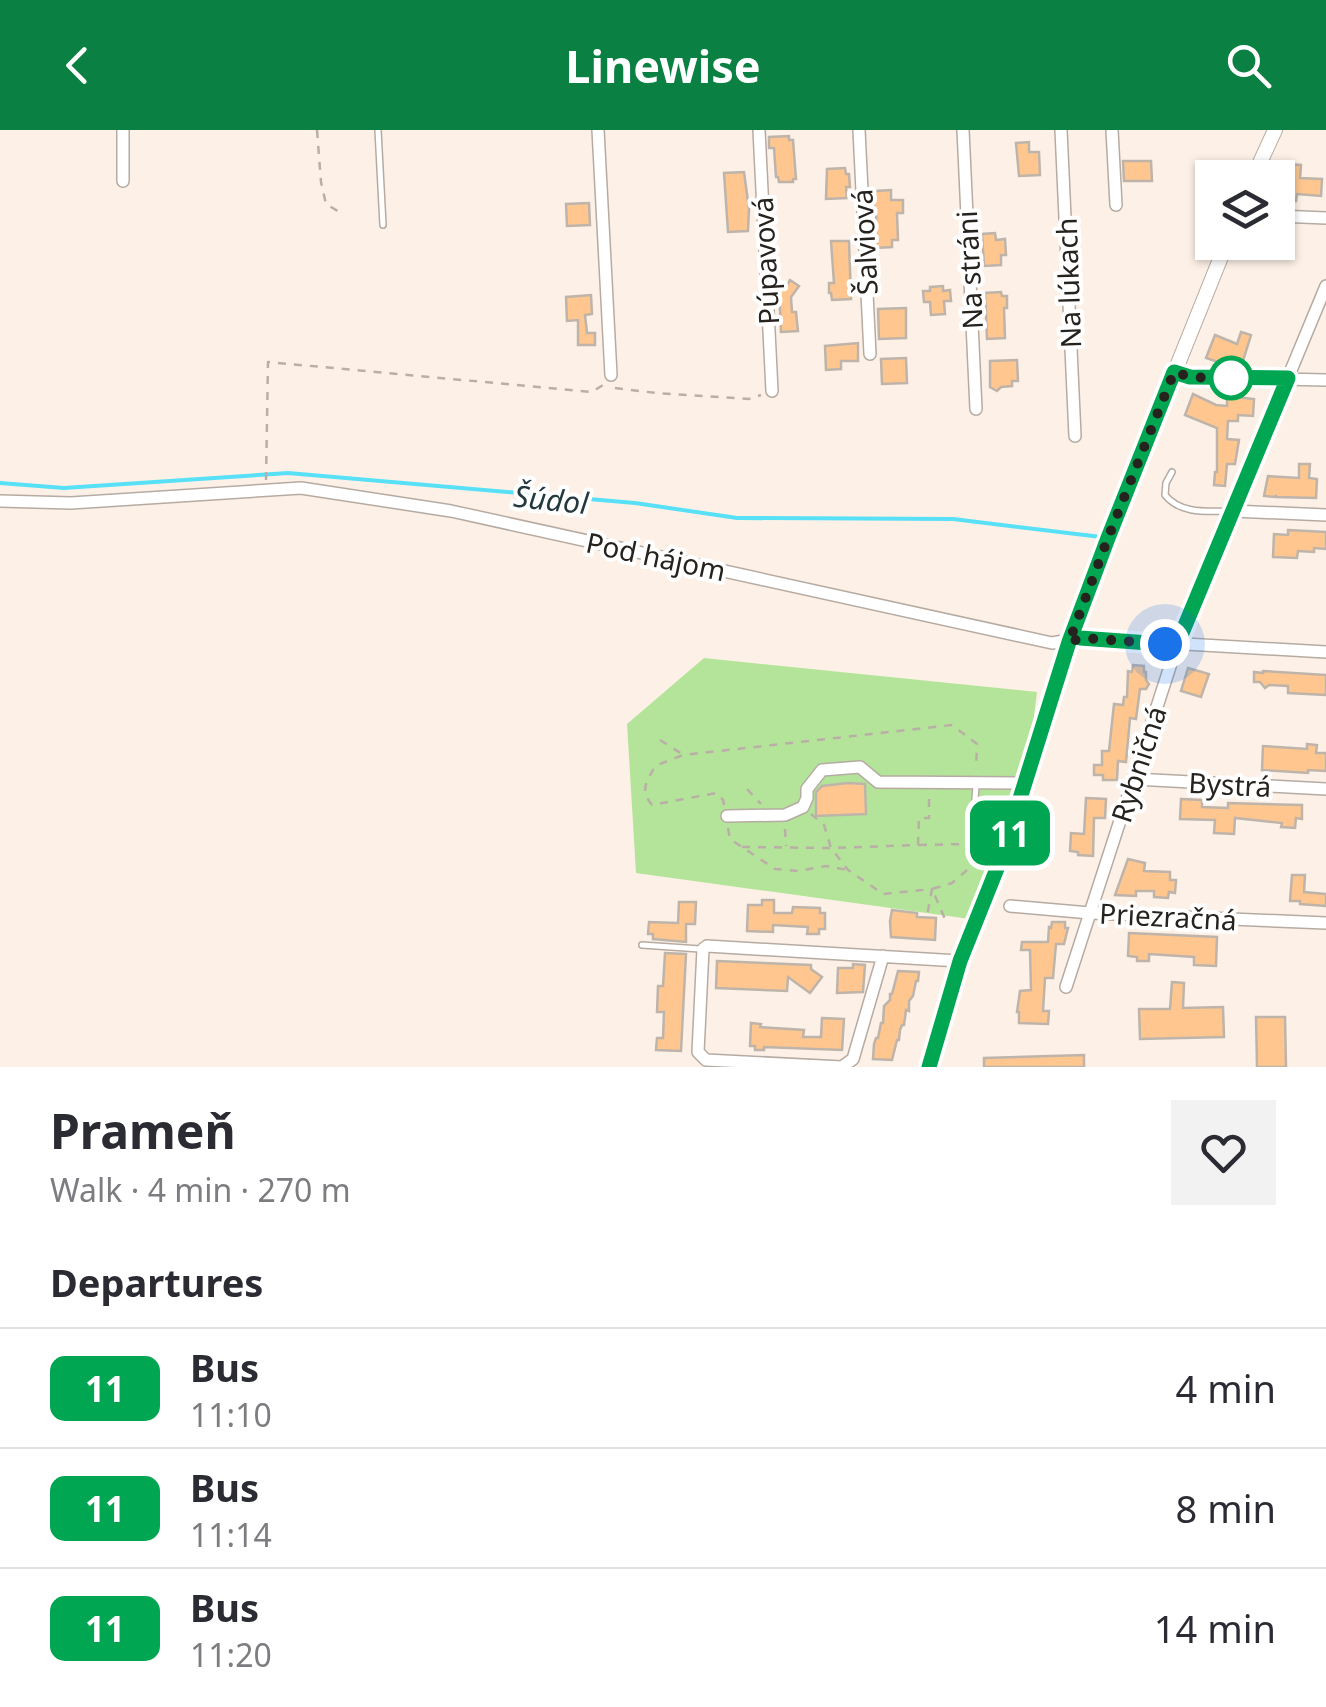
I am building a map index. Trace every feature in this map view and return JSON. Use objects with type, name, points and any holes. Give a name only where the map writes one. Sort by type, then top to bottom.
[{"type":"street","points":[[123,130],[123,181]]},
{"type":"street","points":[[598,130],[611,375]]},
{"type":"street","name":"Púpavová","points":[[759,130],[772,391]]},
{"type":"street","name":"Šalviová","points":[[859,130],[870,354]]},
{"type":"street","name":"Na stráni","points":[[963,130],[976,409]]},
{"type":"street","name":"Na lúkach","points":[[1062,130],[1075,436]]},
{"type":"street","points":[[1112,130],[1116,206]]},
{"type":"street","points":[[1261,160],[1275,130]]},
{"type":"street","points":[[1295,217],[1326,218]]},
{"type":"street","points":[[930,1067],[960,961],[1002,856],[1069,642],[1219,260]]},
{"type":"street","name":"Rybničná","points":[[1066,987],[1177,645],[1326,286]]},
{"type":"street","points":[[1174,372],[1190,377],[1326,380]]},
{"type":"street","name":"Pod hájom","points":[[0,500],[71,503],[301,488],[451,511],[1052,643],[1082,638],[1326,652]]},
{"type":"street","points":[[1232,510],[1326,515]]},
{"type":"street","points":[[726,816],[778,816],[803,807],[807,789],[822,770],[860,767],[878,782],[1026,783]]},
{"type":"street","name":"Bystrá","points":[[1134,780],[1326,789]]},
{"type":"street","name":"Priezračná","points":[[1010,906],[1326,923]]},
{"type":"street","points":[[883,956],[853,1059],[842,1066],[706,1060],[698,1052],[707,946],[883,956],[960,961]]},
{"type":"lane","points":[[378,130],[383,225]]},
{"type":"lane","points":[[1172,472],[1165,496],[1170,502],[1194,510],[1232,510]]},
{"type":"lane","points":[[975,799],[976,783]]},
{"type":"lane","points":[[642,945],[704,949]]},
{"type":"path","points":[[317,130],[326,204],[342,213]]},
{"type":"path","points":[[266,480],[268,362],[592,392],[606,383],[615,388],[656,393],[748,399],[772,391]]},
{"type":"path","points":[[848,870],[826,866],[799,871],[775,869],[730,839],[723,800],[716,793],[652,805],[644,796],[644,788],[655,766],[683,755],[952,726],[977,744],[976,783]]},
{"type":"path","points":[[660,740],[683,755]]},
{"type":"path","points":[[918,845],[918,818],[929,818],[929,782]]},
{"type":"path","points":[[747,790],[778,816],[786,848]]},
{"type":"path","points":[[742,846],[831,848],[965,844],[974,850],[974,864],[952,883],[883,894],[848,870],[831,848],[824,825],[803,807]]},
{"type":"path","points":[[927,916],[932,889]]},
{"type":"path","points":[[932,889],[945,919]]},
{"type":"green space","points":[[704,658],[1037,692],[1030,749],[970,919],[636,873],[627,724]]},
{"type":"building","points":[[789,136],[793,140],[796,179],[779,182],[769,137]]},
{"type":"building","points":[[1029,142],[1029,152],[1039,152],[1040,175],[1019,176],[1016,143]]},
{"type":"building","points":[[1123,161],[1151,161],[1152,181],[1124,181]]},
{"type":"building","points":[[1295,165],[1301,165],[1300,178],[1322,179],[1321,196],[1297,194],[1296,201]]},
{"type":"building","points":[[845,168],[850,187],[846,187],[847,198],[826,199],[827,169]]},
{"type":"building","points":[[744,172],[748,231],[728,232],[724,173]]},
{"type":"building","points":[[891,190],[891,200],[903,200],[903,213],[897,213],[898,240],[892,240],[892,247],[877,248],[875,191]]},
{"type":"building","points":[[589,203],[590,225],[567,226],[566,204]]},
{"type":"building","points":[[995,233],[996,240],[1005,239],[1006,255],[1001,255],[1001,265],[984,266],[982,234]]},
{"type":"building","points":[[831,241],[849,241],[851,299],[832,300],[829,293],[829,283],[834,283]]},
{"type":"building","points":[[790,280],[799,286],[791,297],[798,331],[781,332],[779,288],[786,287]]},
{"type":"building","points":[[943,286],[943,291],[950,290],[951,301],[944,301],[945,314],[931,315],[930,302],[924,302],[923,291]]},
{"type":"building","points":[[1001,292],[1007,296],[1005,338],[987,339],[985,293]]},
{"type":"building","points":[[591,295],[592,314],[585,315],[587,333],[595,333],[595,345],[578,345],[578,320],[567,321],[566,297]]},
{"type":"building","points":[[906,308],[906,338],[879,339],[878,309]]},
{"type":"building","points":[[1241,332],[1251,335],[1242,364],[1232,360],[1230,366],[1206,358],[1215,335],[1237,344]]},
{"type":"building","points":[[858,343],[858,361],[841,361],[841,369],[826,370],[825,346]]},
{"type":"building","points":[[906,358],[907,383],[882,384],[881,359]]},
{"type":"building","points":[[1017,360],[1018,381],[997,391],[990,387],[990,361]]},
{"type":"building","points":[[1193,394],[1227,406],[1227,396],[1254,399],[1253,416],[1238,415],[1238,421],[1228,421],[1227,439],[1239,440],[1235,464],[1227,464],[1225,486],[1214,485],[1217,428],[1185,415]]},
{"type":"building","points":[[1299,464],[1310,464],[1309,478],[1317,479],[1316,498],[1264,496],[1268,476],[1299,478]]},
{"type":"building","points":[[1288,530],[1326,532],[1326,549],[1298,551],[1297,558],[1273,557],[1274,534],[1288,535]]},
{"type":"building","points":[[1133,665],[1144,666],[1149,684],[1140,689],[1136,719],[1130,718],[1126,762],[1118,761],[1117,780],[1103,780],[1103,775],[1094,775],[1094,765],[1102,765],[1102,751],[1109,751],[1114,704],[1123,705],[1127,697],[1128,671],[1132,672]]},
{"type":"building","points":[[1188,668],[1209,674],[1201,697],[1181,691]]},
{"type":"building","points":[[1254,672],[1326,675],[1326,695],[1288,693],[1288,686],[1265,688],[1254,682]]},
{"type":"building","points":[[1307,744],[1317,745],[1316,753],[1326,753],[1326,771],[1262,770],[1263,746],[1307,749]]},
{"type":"building","points":[[865,784],[866,814],[816,816],[816,792],[822,786]]},
{"type":"building","points":[[1086,798],[1106,799],[1105,818],[1094,818],[1093,856],[1070,851],[1071,833],[1084,834]]},
{"type":"building","points":[[1181,799],[1202,800],[1202,807],[1228,808],[1228,803],[1302,805],[1302,819],[1296,818],[1295,828],[1235,818],[1234,834],[1214,833],[1215,820],[1180,819]]},
{"type":"building","points":[[1128,859],[1145,863],[1144,871],[1170,872],[1170,880],[1176,880],[1175,893],[1169,892],[1168,898],[1154,897],[1154,891],[1136,891],[1136,896],[1115,895]]},
{"type":"building","points":[[1292,875],[1305,875],[1304,892],[1326,894],[1326,906],[1290,901]]},
{"type":"building","points":[[762,900],[774,900],[774,913],[792,913],[793,907],[820,908],[820,913],[825,913],[825,929],[819,929],[819,934],[807,934],[808,927],[773,925],[773,932],[747,931],[748,905],[762,905]]},
{"type":"building","points":[[679,902],[696,902],[695,924],[686,924],[686,942],[653,939],[653,934],[648,934],[649,922],[678,923]]},
{"type":"building","points":[[892,910],[936,918],[935,940],[891,937]]},
{"type":"building","points":[[1052,922],[1065,922],[1068,928],[1064,944],[1056,944],[1053,978],[1045,978],[1043,1011],[1049,1011],[1048,1024],[1019,1023],[1020,991],[1031,990],[1030,950],[1021,950],[1022,942],[1048,942]]},
{"type":"building","points":[[1129,933],[1217,937],[1216,966],[1194,965],[1194,957],[1149,954],[1149,961],[1137,961],[1137,957],[1128,956]]},
{"type":"building","points":[[665,953],[686,954],[681,1051],[656,1050],[657,1038],[663,1038],[664,1012],[657,1012]]},
{"type":"building","points":[[717,961],[811,965],[822,977],[810,993],[788,977],[787,991],[716,988]]},
{"type":"building","points":[[853,964],[865,965],[863,992],[837,993],[838,968],[853,968]]},
{"type":"building","points":[[898,971],[919,972],[918,981],[892,1060],[873,1059],[884,1006],[890,1000]]},
{"type":"building","points":[[1172,982],[1184,983],[1183,1008],[1223,1007],[1224,1037],[1140,1039],[1139,1009],[1170,1009]]},
{"type":"building","points":[[1256,1017],[1285,1017],[1286,1067],[1257,1067]]},
{"type":"building","points":[[822,1018],[844,1019],[842,1050],[755,1050],[755,1046],[750,1046],[751,1023],[804,1030],[803,1037],[821,1037]]},
{"type":"building","points":[[1084,1055],[1084,1067],[984,1067],[984,1058]]},
{"type":"waterway","name":"Šúdol","points":[[0,483],[64,488],[288,473],[635,503],[737,518],[953,519],[1101,537]]},
{"type":"bus line","name":"11","points":[[929,1067],[960,961],[1002,856],[1069,642],[1174,372],[1190,377],[1288,378],[1177,645],[1080,638]]},
{"type":"route","points":[[1165,644],[1082,638],[1069,642],[1174,372],[1190,377],[1241,379],[1231,378]]}]
